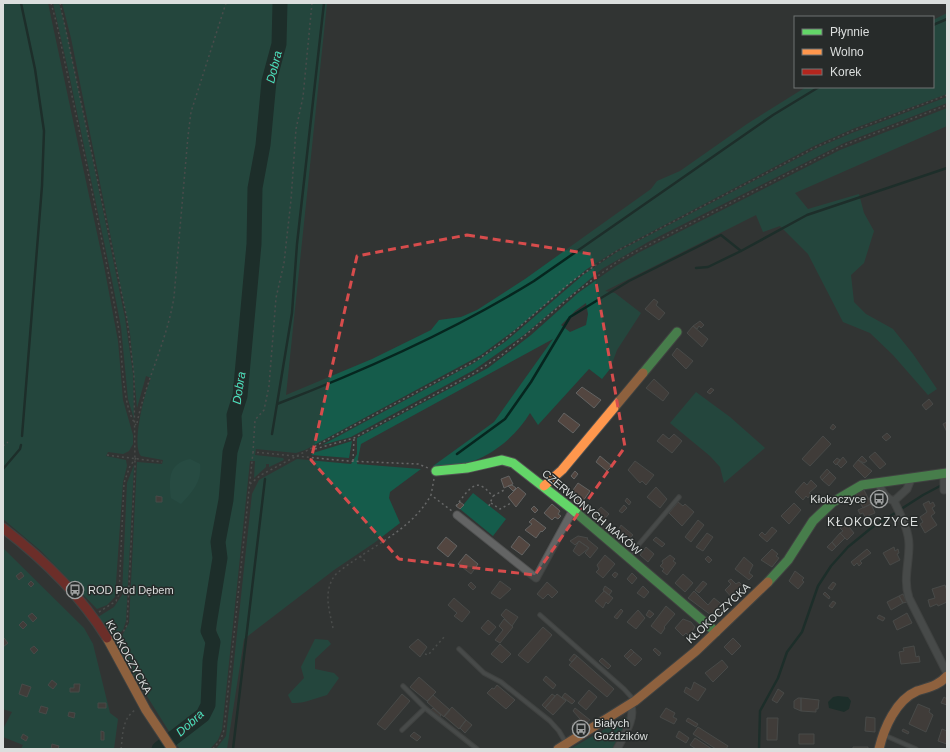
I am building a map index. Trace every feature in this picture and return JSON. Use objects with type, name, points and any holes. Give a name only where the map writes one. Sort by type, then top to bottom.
[{"type":"street","points":[[544,486],[562,470],[677,332]]},
{"type":"street","name":"CZERWONYCH MAKÓW","points":[[436,471],[467,468],[502,460],[509,461],[544,486],[716,632]]},
{"type":"street","points":[[944,490],[945,474]]},
{"type":"street","name":"KŁOKOCZYCKA","points":[[558,749],[633,703],[716,632],[775,575],[788,560],[813,521],[824,510],[848,492],[862,485],[945,474]]},
{"type":"street","points":[[896,504],[907,489],[911,479]]},
{"type":"street","points":[[879,483],[884,495],[896,504],[909,545],[906,588],[947,674],[939,685],[913,693],[906,697],[891,719],[880,749]]},
{"type":"street","points":[[457,515],[536,578],[573,510]]},
{"type":"street","name":"KŁOKOCZYCKA","points":[[3,528],[18,538],[93,616],[142,705],[160,735],[172,749]]},
{"type":"street","points":[[617,749],[632,717],[633,703]]},
{"type":"lane","points":[[628,557],[679,497]]},
{"type":"lane","points":[[540,616],[624,689],[633,703]]},
{"type":"lane","points":[[459,649],[484,673],[501,682],[550,721],[559,731],[567,744]]},
{"type":"lane","points":[[403,686],[425,708],[477,749]]},
{"type":"lane","points":[[402,730],[425,708]]},
{"type":"lane","points":[[884,735],[916,749]]},
{"type":"path","points":[[51,3],[57,25],[118,326],[125,400],[132,420],[136,425]]},
{"type":"path","points":[[60,3],[127,319],[134,375],[136,458],[127,625],[122,634],[109,643]]},
{"type":"path","points":[[136,425],[149,378],[170,320],[174,297],[191,112],[226,3]]},
{"type":"path","points":[[213,749],[221,738],[224,724],[250,484],[254,420],[264,410],[269,386],[276,298],[284,256],[291,200],[296,129],[303,97],[312,3]]},
{"type":"path","points":[[250,484],[261,475],[311,450],[477,360],[501,343],[571,282],[614,252],[816,147],[852,131],[947,95]]},
{"type":"path","points":[[311,450],[354,438],[471,375],[502,355],[576,292],[621,259],[842,146],[947,105]]},
{"type":"path","points":[[353,461],[354,438]]},
{"type":"path","points":[[3,446],[8,442]]},
{"type":"path","points":[[253,452],[296,457],[418,464],[436,471],[431,495],[424,509],[410,521],[344,567],[330,581],[328,588],[328,604],[333,628]]},
{"type":"path","points":[[107,455],[162,462]]},
{"type":"path","points":[[93,616],[116,601],[119,594],[124,483],[130,466],[136,458]]},
{"type":"path","points":[[456,506],[472,487],[477,485],[483,486],[493,496]]},
{"type":"path","points":[[489,506],[493,496],[506,489]]},
{"type":"path","points":[[431,495],[457,515]]},
{"type":"path","points":[[491,504],[500,509],[510,503]]},
{"type":"path","points":[[360,556],[367,563]]},
{"type":"path","points":[[425,654],[428,655],[445,636]]},
{"type":"path","points":[[121,749],[125,722],[130,713],[142,705]]},
{"type":"highlighted area","points":[[467,235],[591,254],[625,447],[535,575],[399,559],[311,460],[357,256]]},
{"type":"green space","points":[[3,3],[48,3],[104,266],[118,341],[123,400],[133,435],[133,444],[129,451],[123,454],[108,452],[106,456],[126,460],[127,466],[123,482],[115,597],[107,605],[97,609],[41,551],[3,519]]},
{"type":"green space","points":[[53,3],[59,3],[67,34],[125,318],[133,374],[134,419],[128,399],[121,327],[112,280]]},
{"type":"green space","points":[[62,3],[279,3],[276,57],[266,91],[262,146],[253,198],[253,243],[240,372],[240,389],[232,406],[232,432],[226,450],[227,461],[205,628],[208,644],[205,684],[212,686],[217,650],[216,618],[225,559],[225,534],[232,481],[238,411],[243,392],[247,328],[255,260],[257,190],[264,149],[270,91],[280,48],[282,3],[327,3],[286,395],[372,359],[431,330],[439,320],[461,317],[477,310],[525,279],[651,189],[657,181],[680,171],[747,124],[804,88],[934,88],[934,20],[947,13],[947,94],[855,128],[814,146],[617,250],[587,269],[516,329],[481,355],[305,450],[296,453],[256,449],[255,455],[283,458],[284,460],[269,467],[269,464],[266,464],[266,467],[254,478],[255,461],[250,461],[222,730],[218,740],[210,749],[180,749],[169,735],[170,733],[122,656],[115,641],[123,634],[129,623],[137,462],[162,464],[163,460],[141,456],[138,450],[138,430],[140,418],[151,378],[146,376],[137,408],[130,333],[71,38]]},
{"type":"green space","points":[[947,97],[947,103],[844,143],[648,242],[602,269],[524,335],[474,370],[351,437],[322,445],[474,363],[505,342],[583,275],[617,252],[819,147]]},
{"type":"green space","points":[[947,108],[947,126],[795,193],[808,209],[859,194],[864,213],[874,231],[864,263],[851,275],[854,302],[866,314],[893,329],[913,354],[937,389],[928,395],[893,355],[870,333],[843,322],[808,254],[780,226],[763,232],[756,215],[605,291],[615,293],[641,313],[617,350],[610,369],[602,379],[589,369],[538,425],[530,413],[512,436],[489,454],[476,460],[448,467],[433,466],[494,422],[553,339],[361,444],[357,464],[421,469],[390,492],[389,498],[400,523],[374,543],[334,570],[244,639],[227,749],[216,749],[226,736],[252,494],[259,480],[297,459],[351,464],[357,454],[357,438],[488,368],[531,335],[578,293],[616,266],[638,253],[840,150]],"holes":[[[586,303],[588,314],[586,325],[570,332],[561,325],[575,311]]]},
{"type":"green space","points":[[696,392],[730,417],[765,448],[724,483],[720,467],[710,456],[670,423]]},
{"type":"green space","points":[[352,441],[349,458],[311,455],[313,453]]},
{"type":"green space","points":[[190,459],[200,464],[198,481],[181,504],[171,498],[170,479],[177,465]]},
{"type":"green space","points":[[134,465],[126,621],[123,630],[113,639],[98,617],[114,607],[122,595],[127,483]]},
{"type":"green space","points":[[473,493],[506,519],[493,536],[460,509]]},
{"type":"green space","points":[[3,548],[84,628],[93,644],[110,713],[118,719],[114,749],[21,749],[23,745],[3,737],[3,729],[12,712],[3,709]]},
{"type":"green space","points":[[315,639],[328,640],[331,644],[315,659],[315,669],[334,673],[339,678],[327,695],[305,702],[292,703],[288,695],[304,678],[301,667]]},
{"type":"green space","points":[[626,717],[628,719],[612,749],[570,749]]},
{"type":"shaded area","points":[[833,697],[848,697],[851,701],[849,709],[844,712],[829,708],[828,702]]},
{"type":"building","points":[[654,299],[658,302],[656,305],[665,313],[659,320],[645,309]]},
{"type":"building","points":[[700,321],[704,325],[701,328],[699,326],[697,329],[693,326]]},
{"type":"building","points":[[693,326],[708,339],[702,347],[687,333]]},
{"type":"building","points":[[677,348],[693,361],[686,369],[672,355]]},
{"type":"building","points":[[654,379],[669,393],[663,401],[646,388]]},
{"type":"building","points":[[582,387],[601,400],[594,408],[576,393]]},
{"type":"building","points":[[711,388],[714,390],[710,394],[707,392]]},
{"type":"building","points":[[929,399],[933,404],[926,410],[922,405]]},
{"type":"building","points":[[564,413],[580,425],[573,433],[558,421]]},
{"type":"building","points":[[947,422],[947,432],[943,424]]},
{"type":"building","points":[[833,424],[836,427],[833,430],[830,428]]},
{"type":"building","points":[[887,433],[891,437],[886,441],[882,437]]},
{"type":"building","points":[[663,434],[669,439],[674,434],[682,441],[672,453],[657,441]]},
{"type":"building","points":[[823,436],[831,444],[810,466],[802,459]]},
{"type":"building","points":[[875,452],[886,464],[880,469],[869,457]]},
{"type":"building","points":[[600,456],[612,466],[607,471],[596,462]]},
{"type":"building","points":[[862,456],[867,461],[864,463],[858,460]]},
{"type":"building","points":[[843,457],[847,462],[841,468],[837,464]]},
{"type":"building","points":[[837,458],[840,460],[836,465],[833,462]]},
{"type":"building","points":[[858,460],[872,471],[865,478],[853,466]]},
{"type":"building","points":[[635,461],[654,475],[646,485],[642,481],[640,483],[628,470]]},
{"type":"building","points":[[827,469],[830,472],[822,480],[820,477]]},
{"type":"building","points":[[575,471],[578,474],[574,479],[571,476]]},
{"type":"building","points":[[830,472],[836,478],[829,486],[822,480]]},
{"type":"building","points":[[509,476],[513,484],[504,488],[501,479]]},
{"type":"building","points":[[811,480],[817,486],[809,493],[811,494],[808,498],[806,496],[803,500],[795,492],[804,482],[807,485]]},
{"type":"building","points":[[578,483],[590,491],[583,501],[581,500],[579,503],[571,496],[575,492],[573,490]]},
{"type":"building","points":[[512,485],[516,488],[513,491],[508,486]]},
{"type":"building","points":[[518,487],[526,494],[516,507],[508,497]]},
{"type":"building","points":[[656,487],[667,499],[660,508],[647,497]]},
{"type":"building","points":[[864,490],[871,504],[863,508],[856,494]]},
{"type":"building","points":[[156,496],[162,497],[162,502],[156,502]]},
{"type":"building","points":[[627,498],[631,502],[629,505],[625,501]]},
{"type":"building","points":[[929,501],[930,504],[933,502],[935,506],[932,508],[935,513],[931,516],[937,525],[925,533],[920,524],[923,522],[920,517],[927,512],[923,504]]},
{"type":"building","points":[[460,502],[464,505],[460,509],[456,506]]},
{"type":"building","points":[[678,502],[683,506],[685,504],[694,512],[682,526],[669,513]]},
{"type":"building","points":[[794,503],[801,510],[789,524],[781,516]]},
{"type":"building","points":[[552,504],[560,511],[558,514],[561,516],[558,519],[555,517],[552,520],[544,513]]},
{"type":"building","points":[[871,504],[875,513],[865,517],[863,513],[860,514],[858,510]]},
{"type":"building","points":[[624,505],[627,508],[622,513],[619,511]]},
{"type":"building","points":[[534,506],[538,510],[535,513],[531,509]]},
{"type":"building","points":[[601,507],[609,514],[602,522],[594,515]]},
{"type":"building","points":[[533,518],[546,528],[542,532],[541,531],[536,538],[525,530],[532,524],[529,522]]},
{"type":"building","points":[[698,520],[704,525],[691,542],[685,537]]},
{"type":"building","points":[[846,523],[854,533],[847,540],[840,533],[843,531],[840,528]]},
{"type":"building","points":[[621,525],[633,535],[625,542],[617,535],[621,530],[619,529]]},
{"type":"building","points":[[772,527],[777,531],[767,542],[759,535],[762,532],[765,535]]},
{"type":"building","points":[[707,533],[713,537],[703,551],[696,547]]},
{"type":"building","points":[[840,533],[845,538],[836,547],[832,542]]},
{"type":"building","points":[[519,536],[530,545],[522,555],[511,547]]},
{"type":"building","points":[[578,536],[588,538],[587,539],[598,548],[590,558],[585,553],[589,548],[579,541],[575,545],[570,541]]},
{"type":"building","points":[[446,537],[457,546],[448,557],[437,548]]},
{"type":"building","points":[[656,537],[665,544],[662,547],[653,540]]},
{"type":"building","points":[[579,541],[589,548],[579,556],[573,551]]},
{"type":"building","points":[[832,542],[836,547],[832,551],[827,547]]},
{"type":"building","points":[[646,547],[654,554],[648,562],[640,555]]},
{"type":"building","points":[[894,547],[895,551],[898,549],[899,553],[897,554],[900,560],[890,565],[883,553]]},
{"type":"building","points":[[772,549],[778,554],[776,556],[779,558],[772,567],[761,560]]},
{"type":"building","points":[[867,549],[871,553],[860,561],[862,563],[859,566],[857,563],[854,566],[851,562]]},
{"type":"building","points":[[466,554],[478,564],[471,574],[458,564]]},
{"type":"building","points":[[605,555],[615,564],[603,578],[596,572],[599,569],[597,565]]},
{"type":"building","points":[[670,555],[675,559],[673,561],[676,563],[667,575],[662,571],[664,569],[660,566],[663,563],[662,561]]},
{"type":"building","points":[[708,556],[712,560],[709,563],[705,559]]},
{"type":"building","points":[[744,557],[753,565],[749,573],[753,576],[749,580],[735,569]]},
{"type":"building","points":[[795,571],[804,578],[802,580],[804,582],[798,589],[789,581]]},
{"type":"building","points":[[21,572],[24,576],[19,580],[16,576]]},
{"type":"building","points":[[615,572],[618,574],[615,578],[612,575]]},
{"type":"building","points":[[632,573],[637,578],[632,584],[627,579]]},
{"type":"building","points":[[683,574],[693,583],[685,592],[675,583]]},
{"type":"building","points":[[731,579],[736,584],[739,582],[744,587],[741,589],[743,591],[734,600],[725,590],[731,584],[728,581]]},
{"type":"building","points":[[31,581],[34,584],[31,587],[28,584]]},
{"type":"building","points":[[500,581],[511,589],[500,599],[491,593]]},
{"type":"building","points":[[703,581],[707,584],[699,593],[695,590]]},
{"type":"building","points":[[471,582],[476,587],[473,590],[468,585]]},
{"type":"building","points":[[547,582],[558,592],[552,598],[548,594],[543,599],[537,594]]},
{"type":"building","points":[[833,582],[836,584],[832,590],[828,588]]},
{"type":"building","points":[[945,585],[947,591],[947,602],[938,606],[937,604],[930,607],[928,600],[935,598],[932,589]]},
{"type":"building","points":[[605,586],[612,591],[609,595],[603,590]]},
{"type":"building","points":[[643,586],[649,592],[644,598],[637,593]]},
{"type":"building","points":[[604,591],[613,598],[608,604],[606,602],[603,608],[595,601]]},
{"type":"building","points":[[694,591],[708,605],[714,598],[725,607],[715,618],[688,598]]},
{"type":"building","points":[[825,592],[830,597],[829,599],[823,594]]},
{"type":"building","points":[[903,594],[907,602],[903,603],[899,596]]},
{"type":"building","points":[[899,596],[903,603],[891,610],[887,602]]},
{"type":"building","points":[[454,598],[470,612],[462,622],[454,616],[457,613],[448,605]]},
{"type":"building","points":[[833,601],[836,603],[832,608],[829,606]]},
{"type":"building","points":[[666,606],[675,614],[664,627],[665,628],[661,634],[651,626]]},
{"type":"building","points":[[506,609],[518,617],[512,626],[501,615]]},
{"type":"building","points":[[621,609],[623,611],[617,619],[614,617]]},
{"type":"building","points":[[638,610],[645,618],[636,629],[627,622]]},
{"type":"building","points":[[649,610],[654,614],[650,618],[646,615]]},
{"type":"building","points":[[32,613],[37,618],[33,622],[28,616]]},
{"type":"building","points":[[907,613],[912,623],[897,630],[893,621]]},
{"type":"building","points":[[879,615],[885,618],[883,621],[877,618]]},
{"type":"building","points":[[504,619],[513,627],[500,643],[495,640],[503,630],[499,626]]},
{"type":"building","points":[[683,619],[691,622],[695,627],[689,636],[686,633],[683,636],[675,628]]},
{"type":"building","points":[[488,620],[496,627],[489,635],[481,628]]},
{"type":"building","points":[[23,621],[27,625],[23,629],[19,625]]},
{"type":"building","points":[[543,627],[552,635],[528,663],[518,655]]},
{"type":"building","points":[[4,638],[8,643],[3,647],[3,639]]},
{"type":"building","points":[[733,638],[741,646],[732,655],[724,647]]},
{"type":"building","points":[[418,639],[427,647],[420,657],[409,647]]},
{"type":"building","points":[[500,644],[511,654],[502,663],[491,654]]},
{"type":"building","points":[[34,646],[38,650],[34,654],[30,649]]},
{"type":"building","points":[[914,646],[916,657],[919,656],[920,662],[901,664],[899,652],[904,651],[903,648]]},
{"type":"building","points":[[655,648],[661,653],[659,656],[653,650]]},
{"type":"building","points":[[631,649],[634,652],[627,659],[624,656]]},
{"type":"building","points":[[634,652],[642,659],[635,666],[627,659]]},
{"type":"building","points":[[574,654],[577,656],[572,662],[569,660]]},
{"type":"building","points":[[577,656],[614,689],[607,697],[569,665]]},
{"type":"building","points":[[602,658],[611,666],[608,669],[599,661]]},
{"type":"building","points":[[722,660],[728,667],[713,682],[705,673]]},
{"type":"building","points":[[546,676],[556,685],[553,689],[543,680]]},
{"type":"building","points":[[419,677],[436,692],[427,701],[410,687]]},
{"type":"building","points":[[52,680],[57,684],[53,689],[48,685]]},
{"type":"building","points":[[694,682],[706,689],[698,701],[684,692],[686,687],[691,690]]},
{"type":"building","points":[[22,684],[31,687],[27,697],[19,694]]},
{"type":"building","points":[[74,684],[80,684],[79,692],[70,692],[70,688],[74,688]]},
{"type":"building","points":[[497,685],[515,700],[506,709],[487,693],[492,688],[494,689]]},
{"type":"building","points":[[778,689],[784,693],[777,703],[772,700]]},
{"type":"building","points":[[589,690],[597,697],[586,710],[578,703]]},
{"type":"building","points":[[565,693],[575,701],[572,704],[562,697]]},
{"type":"building","points":[[402,694],[410,701],[385,730],[377,724]]},
{"type":"building","points":[[552,694],[555,696],[545,708],[542,705]]},
{"type":"building","points":[[557,694],[566,701],[553,715],[545,708]]},
{"type":"building","points":[[433,695],[450,710],[444,717],[427,702]]},
{"type":"building","points":[[944,697],[947,699],[947,705],[941,703]]},
{"type":"building","points":[[801,698],[801,711],[794,708],[794,701]]},
{"type":"building","points":[[801,698],[819,700],[818,709],[816,709],[816,712],[801,711]]},
{"type":"building","points":[[98,703],[106,703],[106,708],[98,708]]},
{"type":"building","points":[[918,704],[930,709],[929,712],[933,715],[926,732],[909,724]]},
{"type":"building","points":[[41,706],[48,708],[46,714],[39,712]]},
{"type":"building","points":[[452,707],[466,720],[459,729],[444,716]]},
{"type":"building","points":[[433,708],[441,715],[439,718],[430,711]]},
{"type":"building","points":[[575,708],[590,720],[576,730],[572,724],[580,719],[573,711]]},
{"type":"building","points":[[666,708],[675,713],[673,717],[677,719],[674,724],[660,717]]},
{"type":"building","points":[[69,712],[75,713],[74,718],[68,716]]},
{"type":"building","points":[[866,717],[875,718],[875,732],[865,731]]},
{"type":"building","points":[[688,718],[698,724],[696,727],[686,721]]},
{"type":"building","points":[[767,718],[778,718],[777,740],[767,740]]},
{"type":"building","points":[[466,720],[472,725],[465,733],[460,728]]},
{"type":"building","points":[[623,721],[624,723],[620,726],[618,723]]},
{"type":"building","points":[[698,727],[728,746],[726,749],[716,749],[693,734]]},
{"type":"building","points":[[903,729],[909,732],[908,734],[902,731]]},
{"type":"building","points":[[942,729],[947,731],[947,744],[938,741]]},
{"type":"building","points":[[101,731],[104,732],[104,740],[101,740]]},
{"type":"building","points":[[679,731],[689,738],[686,743],[676,737]]},
{"type":"building","points":[[414,732],[421,737],[417,741],[410,736]]},
{"type":"building","points":[[23,734],[28,737],[26,741],[21,738]]},
{"type":"building","points":[[799,734],[814,734],[814,744],[799,744]]},
{"type":"building","points":[[695,738],[712,749],[696,749],[690,745]]},
{"type":"building","points":[[52,744],[59,746],[58,749],[51,749]]},
{"type":"building","points":[[853,747],[868,747],[868,749],[853,749]]},
{"type":"waterway","points":[[21,3],[35,69],[44,131],[42,186],[22,436]]},
{"type":"waterway","name":"Dobra","points":[[159,749],[203,715],[208,705],[210,661],[213,642],[208,631],[220,558],[218,542],[226,500],[230,452],[235,435],[234,415],[240,396],[254,244],[255,188],[263,145],[269,81],[279,44],[280,3]]},
{"type":"waterway","points":[[324,3],[297,244],[292,313],[277,404],[376,363],[441,333],[534,281],[773,115],[817,88]]},
{"type":"waterway","points":[[934,25],[947,19]]},
{"type":"waterway","points":[[457,454],[505,419],[531,382],[570,317],[629,281],[721,235],[741,251],[807,215],[947,168]]},
{"type":"waterway","points":[[696,268],[708,267],[741,251]]},
{"type":"waterway","points":[[272,434],[277,404]]},
{"type":"waterway","points":[[3,469],[20,449],[21,445]]},
{"type":"waterway","points":[[233,749],[265,479]]},
{"type":"waterway","points":[[759,749],[760,711],[778,678],[787,652],[802,632],[818,586],[831,566],[848,547],[870,529],[923,495],[940,486]]},
{"type":"traffic: fast","points":[[643,373],[677,332]]},
{"type":"traffic: fast","points":[[436,471],[467,468],[502,460],[513,463],[573,510],[716,632]]},
{"type":"traffic: fast","points":[[768,582],[788,560],[813,521],[833,502],[862,485],[947,473]]},
{"type":"traffic: slow","points":[[544,486],[562,470],[643,373]]},
{"type":"traffic: slow","points":[[558,749],[635,701],[696,651],[768,582]]},
{"type":"traffic: slow","points":[[107,638],[146,710],[172,749]]},
{"type":"traffic: slow","points":[[879,749],[884,732],[892,716],[903,701],[917,691],[937,684],[947,676]]},
{"type":"traffic: jam","points":[[3,528],[60,578],[97,622],[107,638]]},
{"type":"place","name":"Kłokoczyce","points":[[879,499]]},
{"type":"place","name":"ROD Pod Dębem","points":[[75,590]]},
{"type":"place","name":"Białych Goździków","points":[[581,729]]},
{"type":"district","name":"KŁOKOCZYCE","points":[[873,522]]}]
